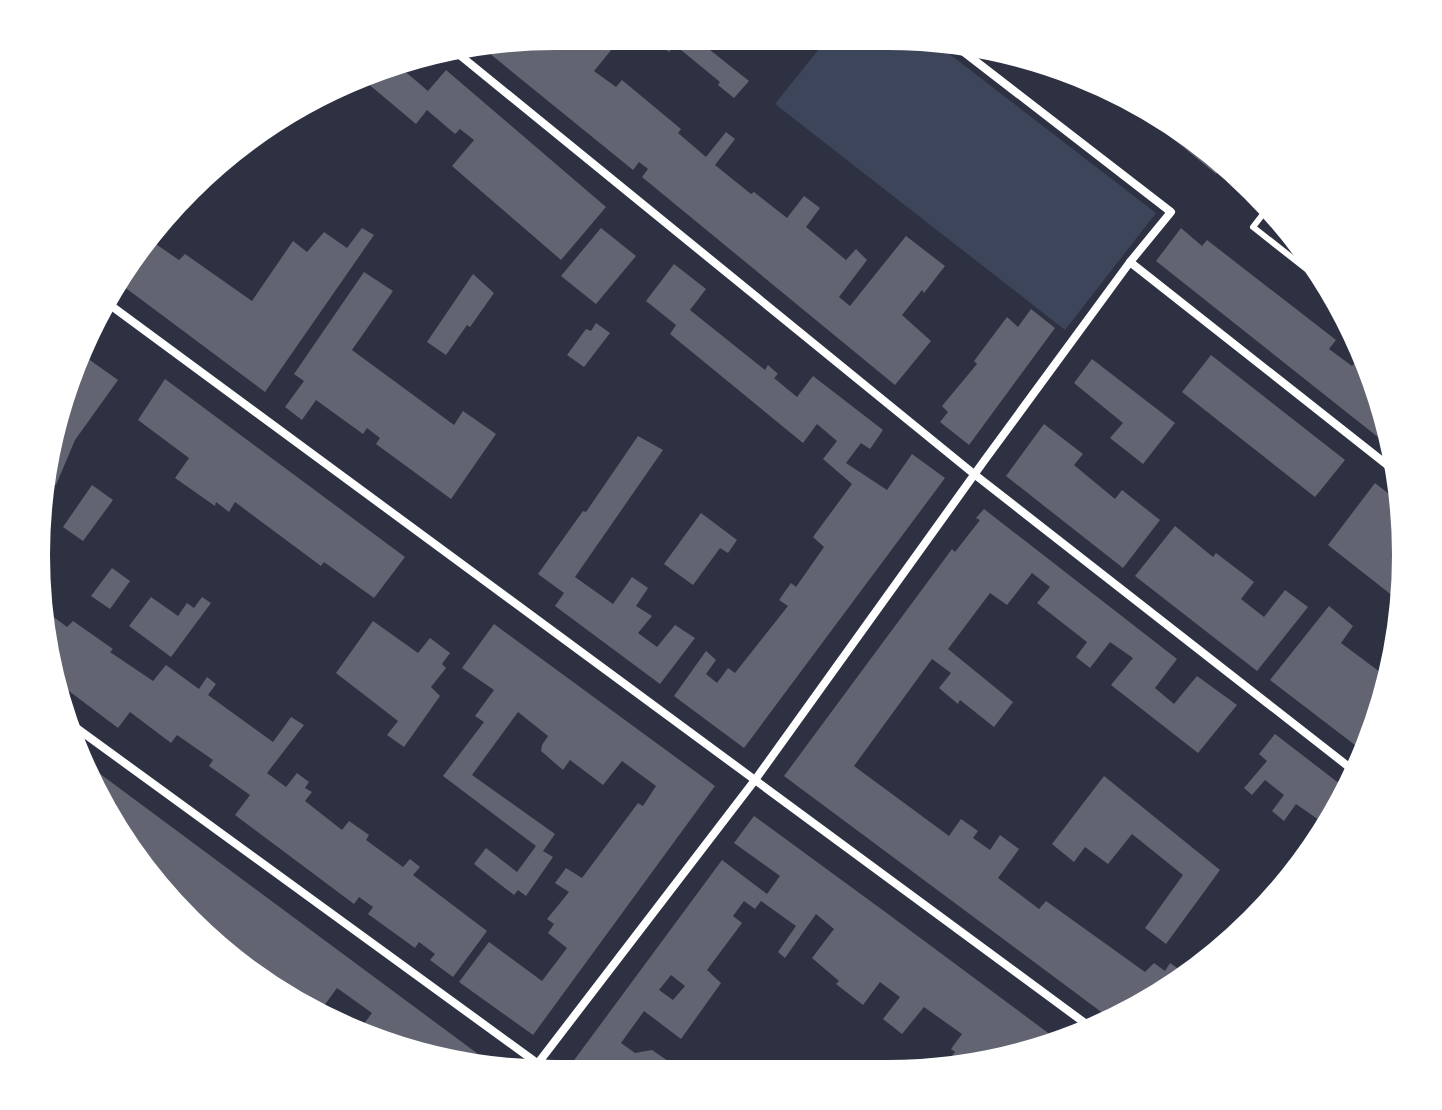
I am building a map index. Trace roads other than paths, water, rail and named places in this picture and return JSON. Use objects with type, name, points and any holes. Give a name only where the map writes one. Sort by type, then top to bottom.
[{"type":"street","points":[[539,1062],[755,780],[974,474],[1130,262],[1171,212],[967,55]]},
{"type":"street","points":[[462,57],[974,474],[1348,766]]},
{"type":"street","points":[[1130,262],[1385,463]]},
{"type":"street","points":[[113,307],[1083,1022]]},
{"type":"street","points":[[80,731],[525,1061]]},
{"type":"lane","points":[[1263,215],[1253,227],[1306,268]]}]
